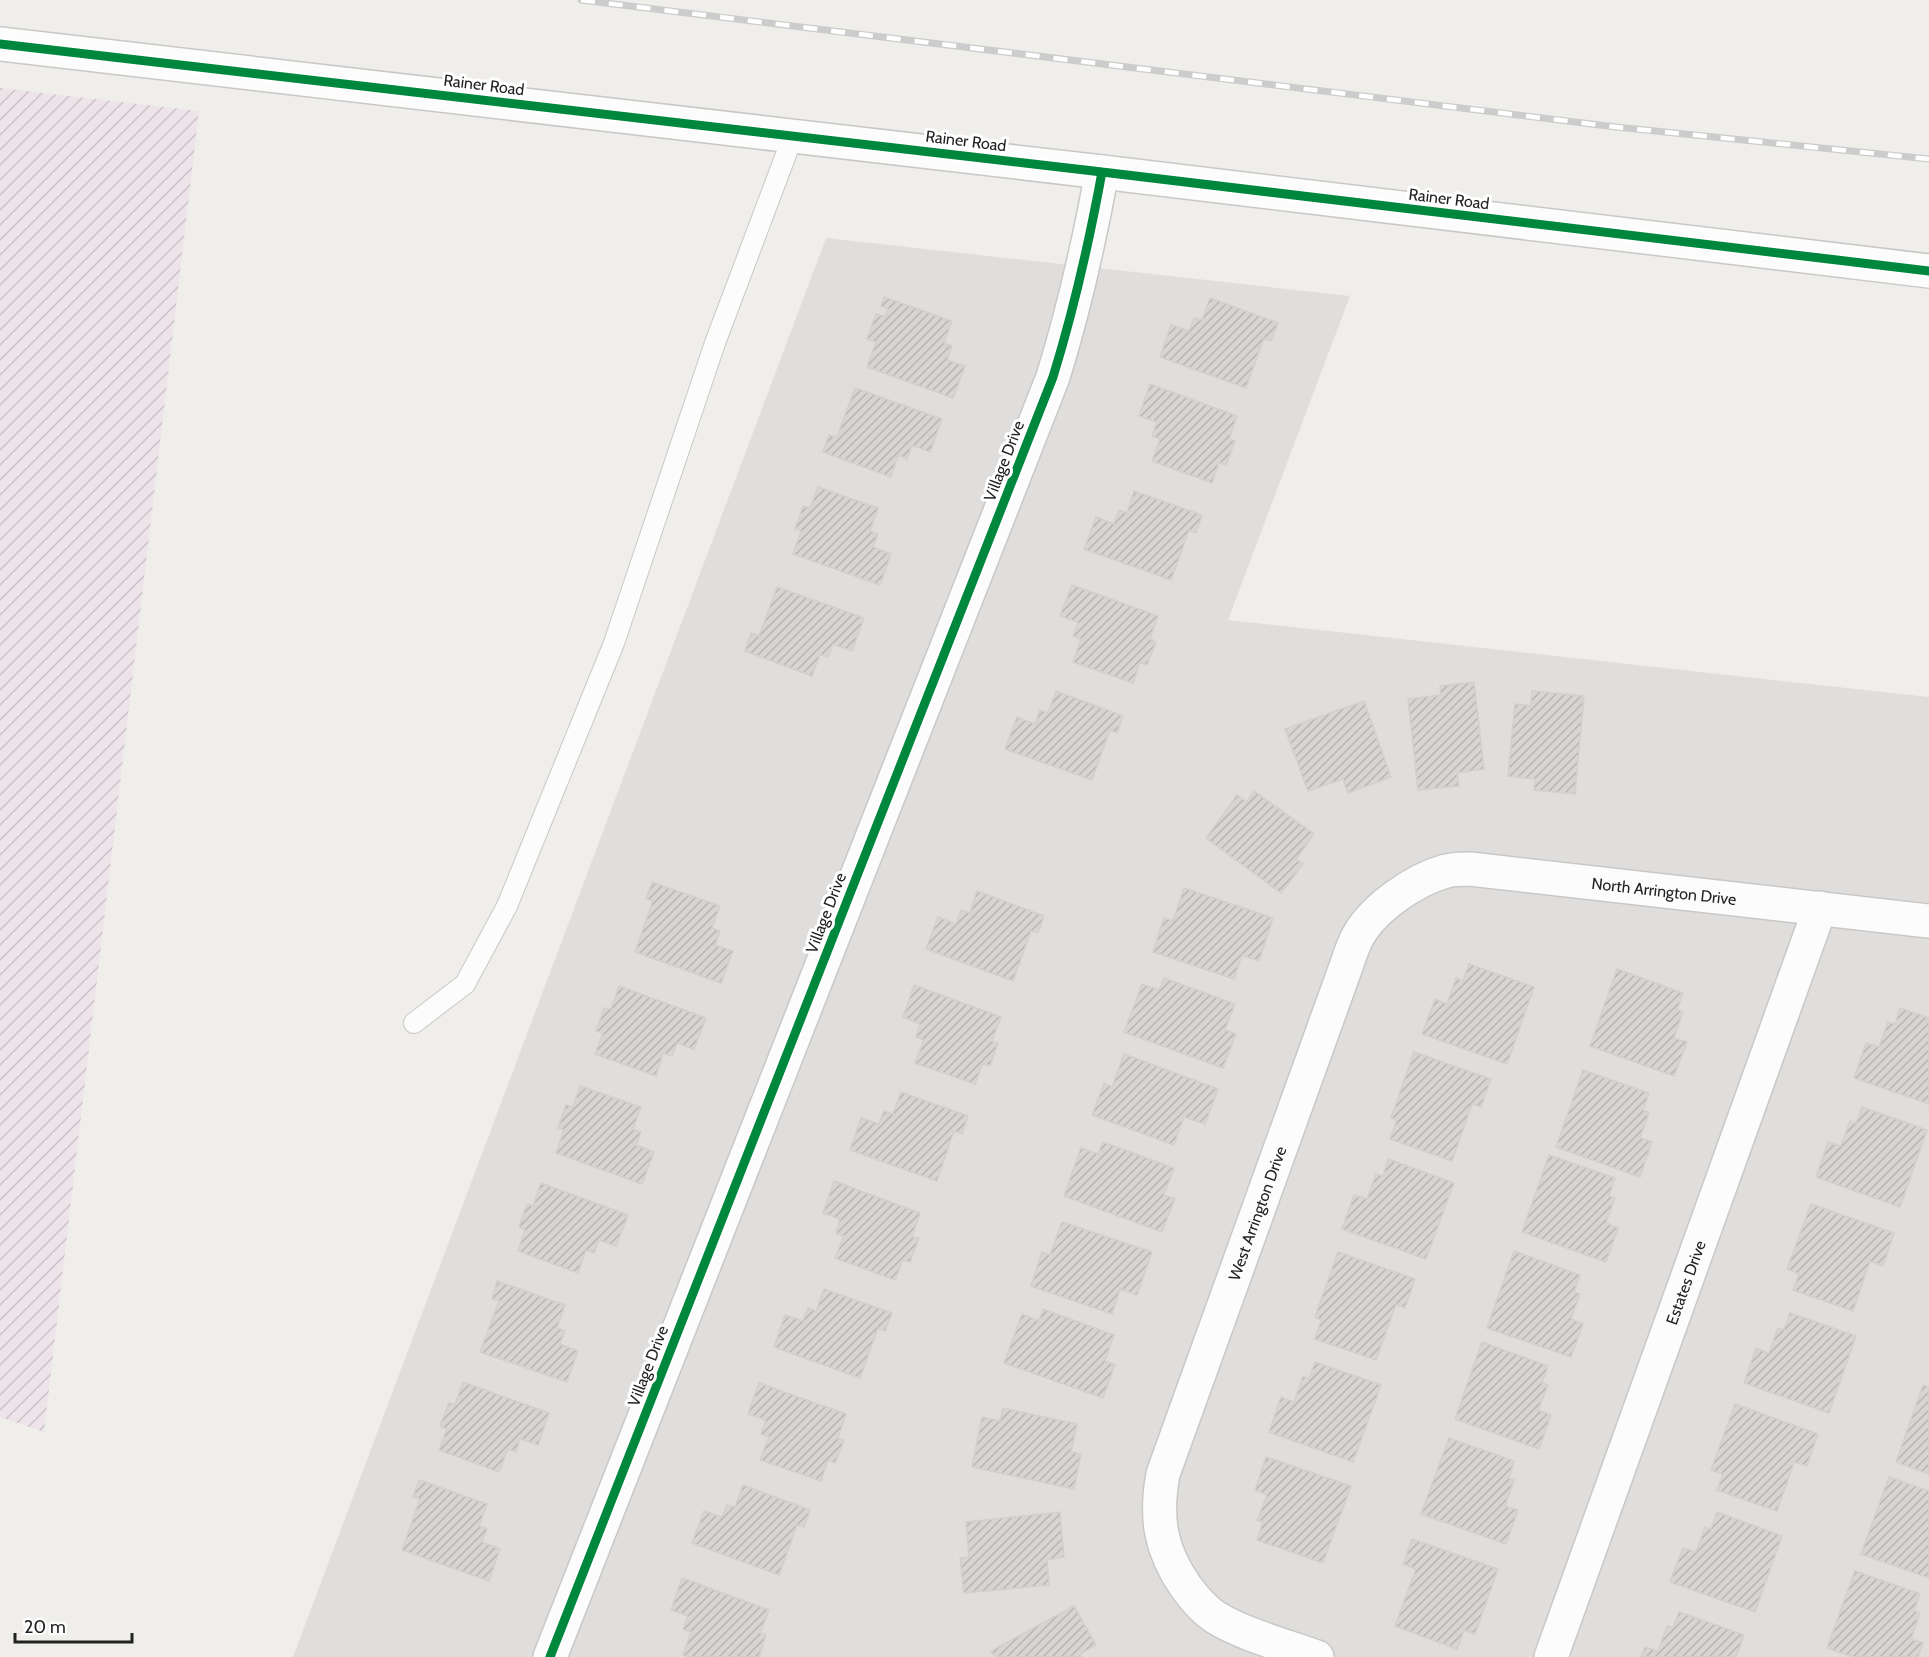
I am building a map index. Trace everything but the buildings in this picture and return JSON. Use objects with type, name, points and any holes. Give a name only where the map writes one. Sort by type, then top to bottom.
[{"type":"street","name":"Rainer Road","points":[[0,44],[1102,172],[1929,272]]},
{"type":"street","name":"Village Drive","points":[[550,1657],[1053,377],[1087,255],[1102,172]]},
{"type":"street","name":"North Arrington Drive","points":[[1404,891],[1424,879],[1448,870],[1470,869],[1929,921]]},
{"type":"street","name":"West Arrington Drive","points":[[1317,1657],[1235,1627],[1215,1617],[1201,1606],[1190,1594],[1167,1558],[1159,1515],[1159,1495],[1163,1474],[1356,939],[1367,922],[1404,891]]},
{"type":"street","name":"Estates Drive","points":[[1551,1657],[1820,908]]},
{"type":"lane","points":[[414,1023],[465,984],[507,906],[614,643],[715,344],[793,136]]},
{"type":"shaded area","points":[[0,88],[199,111],[44,1432],[0,1417]]},
{"type":"shaded area","points":[[826,238],[1350,296],[1228,620],[1929,697],[1929,1657],[293,1657]]},
{"type":"railway","points":[[581,0],[1616,127],[1929,159]]},
{"type":"cycle path","points":[[0,44],[1929,271]]},
{"type":"cycle path","points":[[550,1657],[1053,377],[1080,276],[1102,172]]}]
